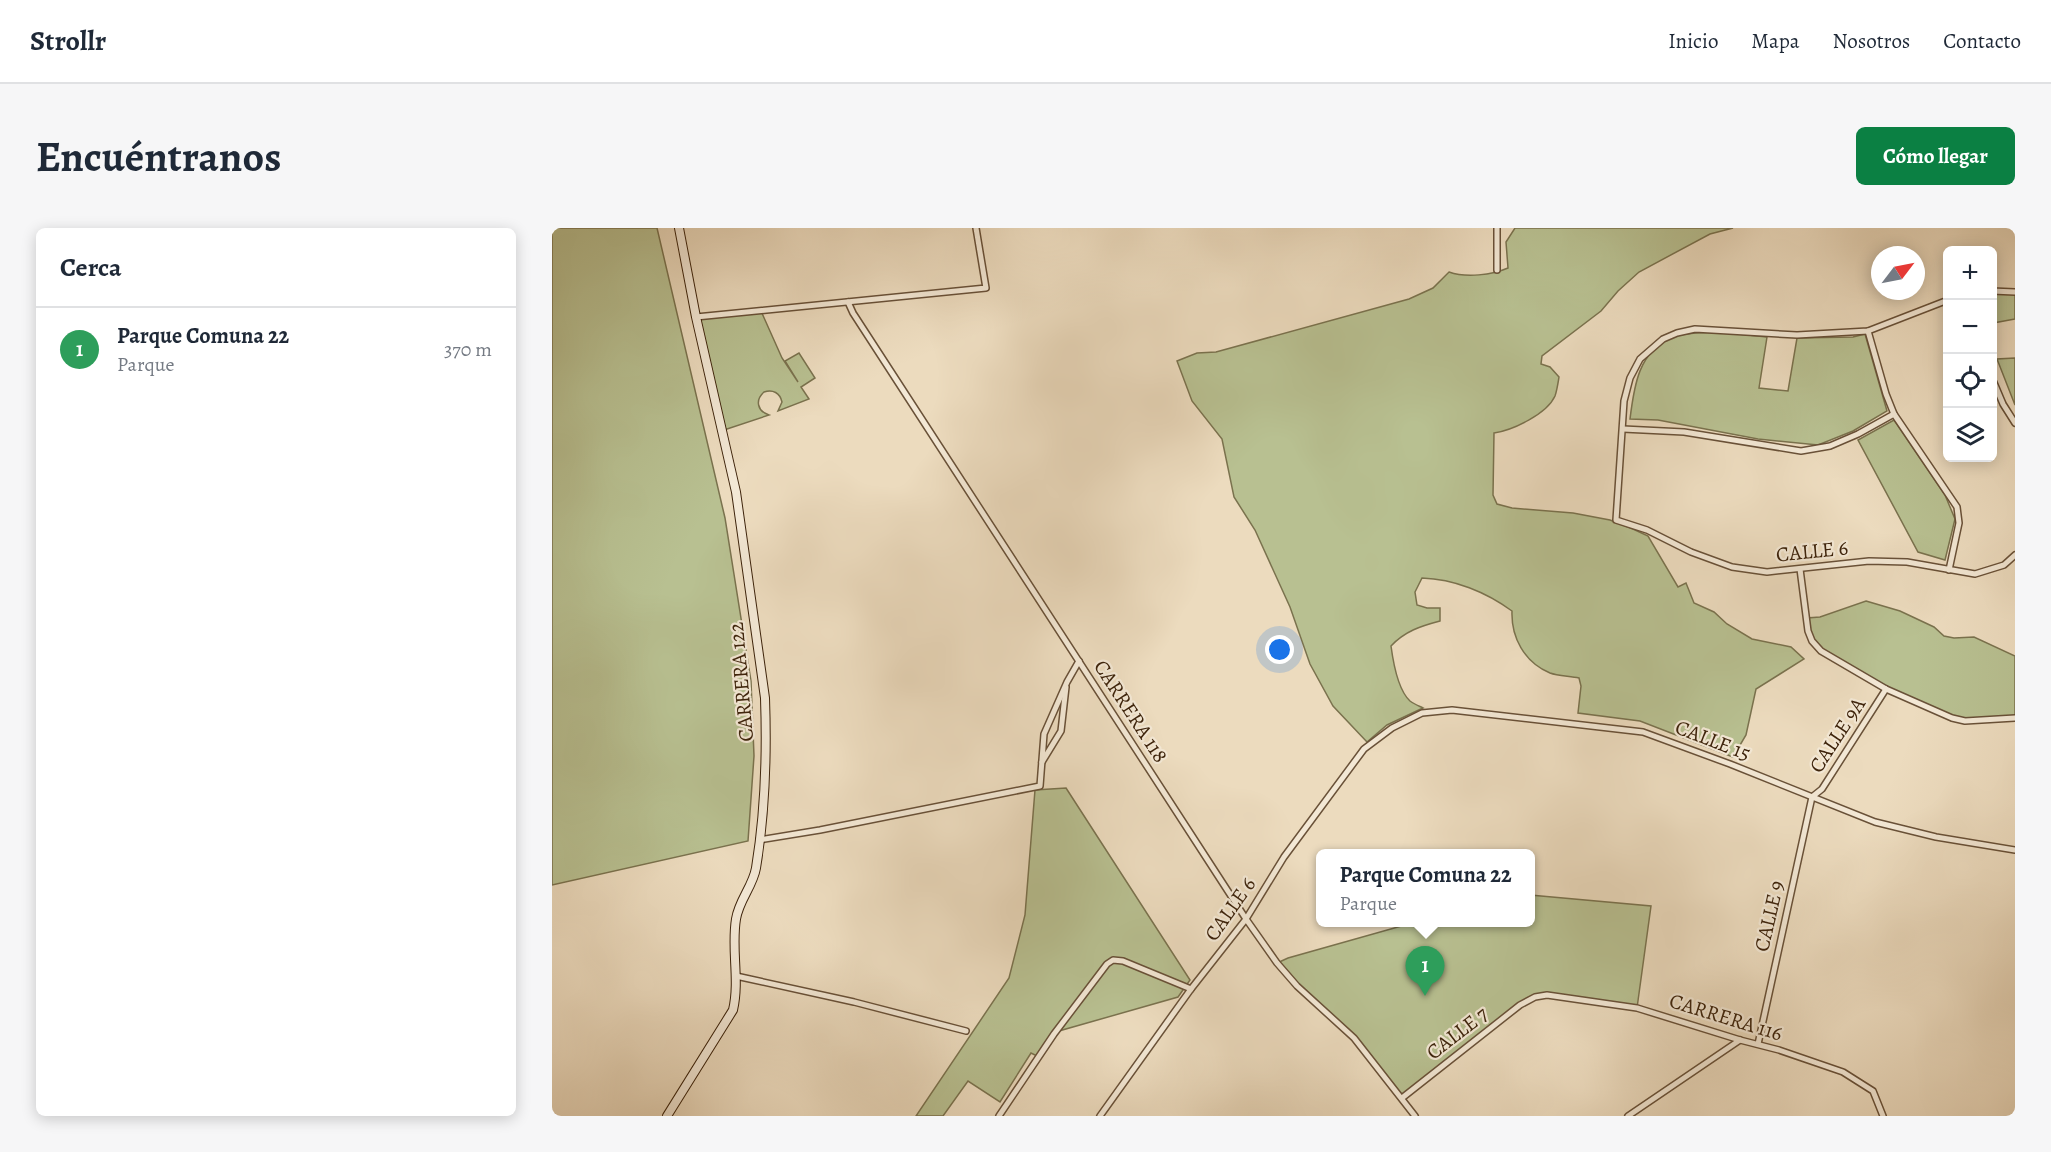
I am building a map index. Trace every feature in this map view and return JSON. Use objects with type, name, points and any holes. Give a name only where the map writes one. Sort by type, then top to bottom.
[{"type":"street","name":"CARRERA 122","points":[[668,1116],[734,1010],[736,976],[734,931],[736,916],[756,869],[766,759],[765,698],[736,492],[696,317],[679,228]]},
{"type":"street","points":[[696,317],[986,288],[976,228]]},
{"type":"street","points":[[1497,228],[1497,270]]},
{"type":"street","points":[[1997,291],[2015,292]]},
{"type":"street","name":"CARRERA 118","points":[[848,302],[859,323],[1276,963],[1297,986],[1354,1038],[1415,1116]]},
{"type":"street","points":[[1894,414],[1830,446],[1801,451],[1684,432],[1623,429],[1624,401],[1630,378],[1640,359],[1663,339],[1677,333],[1695,329],[1797,335],[1868,331],[1943,302]]},
{"type":"street","points":[[1868,331],[1894,414],[1957,507],[1959,523],[1949,570]]},
{"type":"street","points":[[1997,390],[2015,423]]},
{"type":"street","name":"CALLE 6","points":[[1623,429],[1616,520],[1647,530],[1691,552],[1732,567],[1767,572],[1869,561],[1907,562],[1976,574],[2004,565],[2015,555]]},
{"type":"street","points":[[1800,569],[1808,631],[1812,641],[1821,651],[1886,689],[1959,720],[2015,718]]},
{"type":"street","points":[[759,840],[1040,786],[1044,734],[1078,661]]},
{"type":"street","points":[[1041,763],[1061,731],[1067,682]]},
{"type":"street","name":"CALLE 9A","points":[[1812,796],[1822,789],[1886,689]]},
{"type":"street","name":"CALLE 15","points":[[1392,728],[1422,713],[1452,710],[1643,732],[1875,822],[1936,837],[2015,850]]},
{"type":"street","name":"CALLE 6","points":[[1100,1116],[1191,989],[1246,919],[1284,857],[1344,775],[1364,749],[1392,728]]},
{"type":"street","name":"CALLE 9","points":[[1758,1044],[1812,796]]},
{"type":"street","points":[[999,1116],[1054,1034],[1107,964],[1113,960],[1123,961],[1191,989]]},
{"type":"street","points":[[736,976],[966,1030]]},
{"type":"street","name":"CARRERA 116","points":[[1535,997],[1547,995],[1637,1008],[1844,1072],[1873,1091],[1883,1116]]},
{"type":"street","name":"CALLE 7","points":[[1402,1098],[1520,1005],[1535,997]]},
{"type":"street","points":[[1628,1116],[1740,1040]]},
{"type":"green space","points":[[552,228],[657,228],[725,518],[751,681],[754,756],[748,841],[552,885]]},
{"type":"green space","points":[[1515,228],[1733,228],[1710,234],[1639,272],[1601,311],[1542,356],[1541,364],[1550,367],[1559,377],[1555,396],[1545,409],[1529,420],[1494,433],[1493,495],[1497,504],[1512,508],[1573,513],[1610,520],[1648,536],[1678,587],[1686,583],[1694,603],[1714,612],[1727,624],[1752,639],[1791,647],[1804,659],[1756,689],[1746,735],[1733,757],[1640,721],[1578,713],[1581,686],[1579,678],[1550,673],[1526,655],[1514,630],[1512,611],[1469,588],[1446,581],[1422,578],[1415,592],[1417,605],[1440,608],[1440,621],[1402,636],[1391,646],[1402,690],[1410,701],[1423,708],[1387,725],[1367,742],[1333,706],[1310,664],[1290,607],[1255,530],[1234,497],[1222,439],[1192,401],[1177,361],[1197,353],[1216,352],[1409,299],[1433,288],[1449,272],[1479,275],[1508,268],[1506,242]]},
{"type":"green space","points":[[1997,294],[2015,294],[2015,319],[1997,322]]},
{"type":"green space","points":[[761,311],[782,358],[798,382],[785,361],[799,353],[815,378],[801,387],[809,399],[778,411],[782,402],[780,396],[773,391],[764,392],[758,402],[762,411],[769,415],[721,431],[696,317]]},
{"type":"green space","points":[[1719,332],[1767,337],[1759,388],[1788,391],[1797,338],[1853,337],[1865,334],[1887,411],[1853,431],[1818,445],[1758,439],[1658,420],[1630,419],[1636,383],[1652,351],[1661,343],[1678,335]]},
{"type":"green space","points":[[2015,358],[2015,405],[1997,359]]},
{"type":"green space","points":[[1894,420],[1945,495],[1955,519],[1945,560],[1918,552],[1858,440]]},
{"type":"green space","points":[[1866,601],[1900,611],[1934,627],[1944,636],[1974,637],[2015,656],[2015,718],[1965,721],[1886,689],[1821,651],[1812,641],[1807,618],[1820,617]]},
{"type":"green space","points":[[1066,788],[1190,980],[1178,997],[1059,1031],[1041,1058],[1031,1053],[1000,1102],[968,1081],[943,1116],[916,1116],[1009,978],[1025,915],[1035,790]]},
{"type":"green space","points":[[1535,895],[1651,906],[1637,1008],[1547,995],[1526,1001],[1402,1098],[1354,1038],[1277,963],[1398,927],[1535,927]]},
{"type":"place","name":"Parque Comuna 22","points":[[1425,996]]}]
